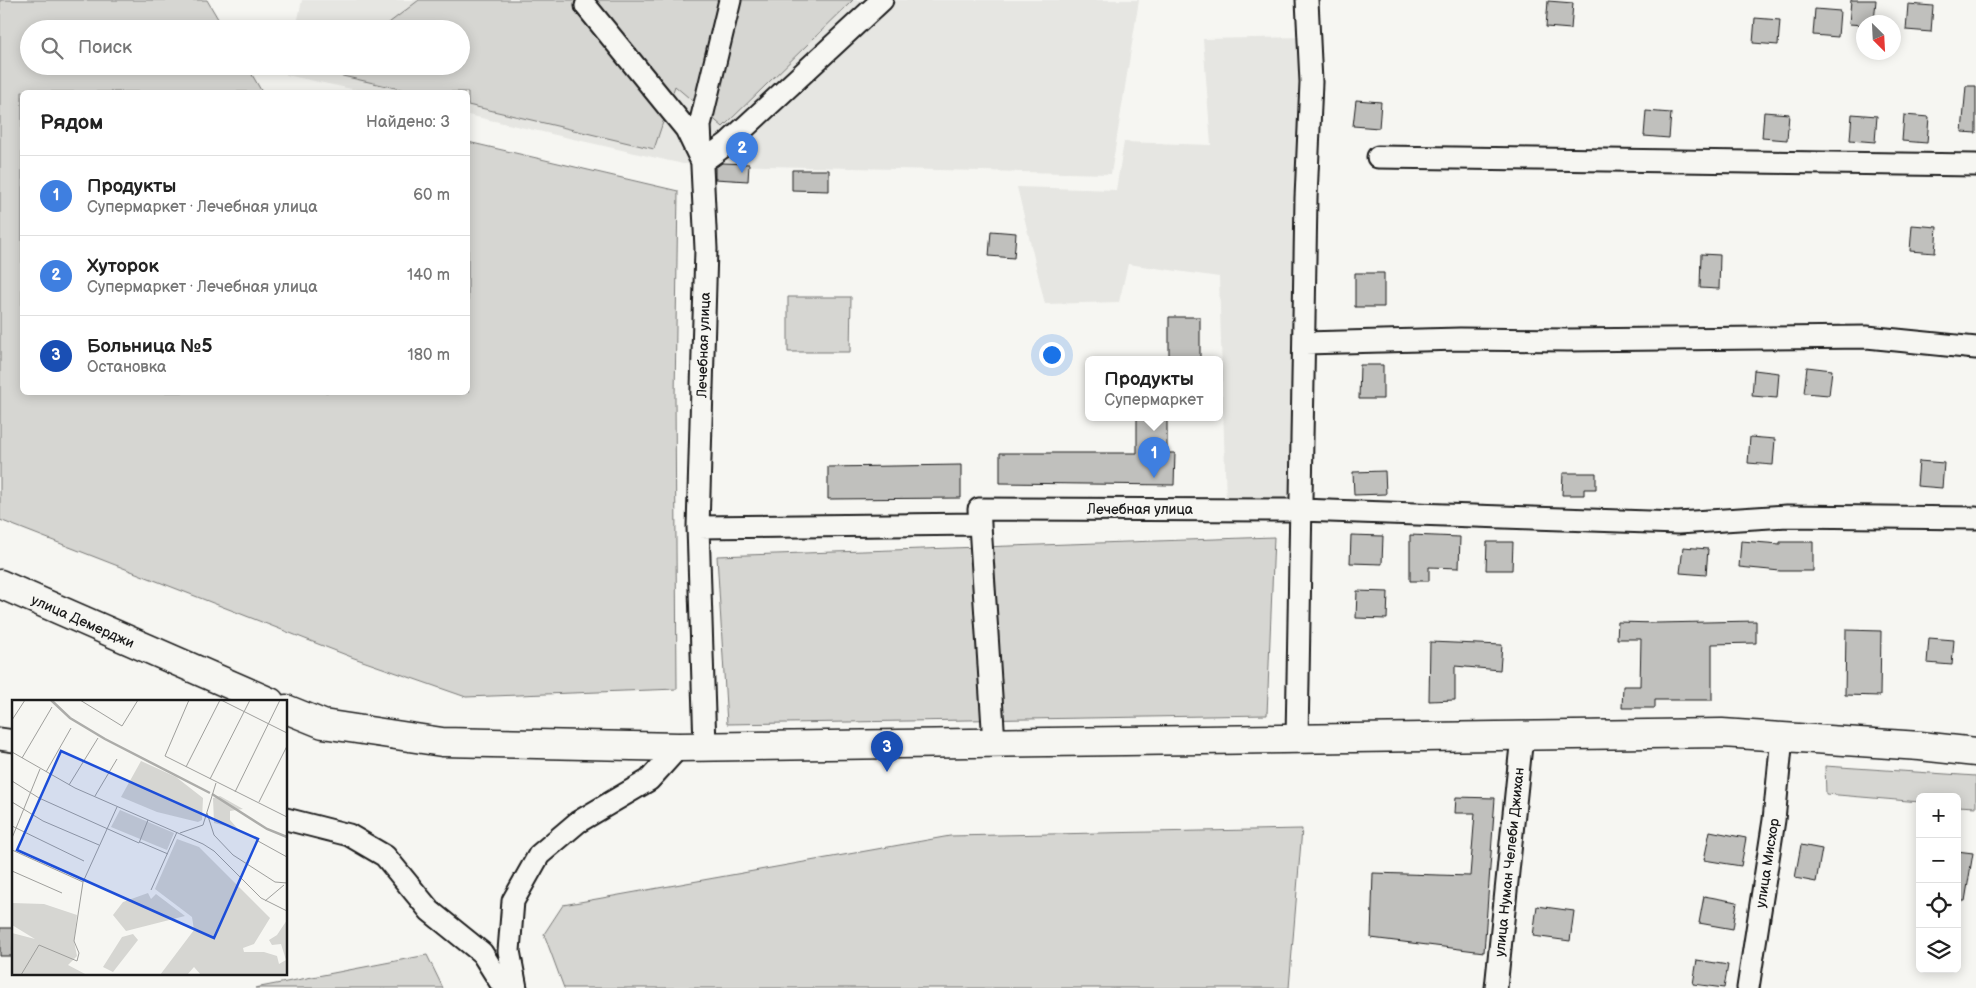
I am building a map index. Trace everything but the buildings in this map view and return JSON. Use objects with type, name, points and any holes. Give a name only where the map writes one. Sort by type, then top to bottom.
[{"type":"main road","name":"улица Демерджи","points":[[0,584],[265,700]]},
{"type":"main road","points":[[288,710],[323,724],[442,742],[692,746],[1297,740],[1722,733],[1976,752]]},
{"type":"street","name":"Лечебная улица","points":[[692,746],[706,250],[700,125],[730,0]]},
{"type":"street","points":[[586,6],[686,129],[702,162],[728,143],[882,0]]},
{"type":"street","points":[[1297,740],[1300,510],[1311,82],[1307,0]]},
{"type":"street","points":[[1378,157],[1976,165]]},
{"type":"street","points":[[1304,342],[1460,339],[1568,340],[1867,337],[1976,348]]},
{"type":"street","name":"Лечебная улица","points":[[698,528],[979,516],[1300,510],[1678,523],[1787,516],[1976,518]]},
{"type":"street","points":[[979,516],[994,743]]},
{"type":"street","name":"улица Нуман Челеби Джихан","points":[[1496,988],[1522,736]]},
{"type":"street","name":"улица Мисхор","points":[[1748,988],[1774,820],[1782,737]]},
{"type":"street","points":[[516,988],[509,952],[513,901],[539,855],[578,822],[650,780],[692,746]]},
{"type":"street","points":[[288,820],[349,835],[385,856],[430,911],[482,953],[504,988]]},
{"type":"shaded area","points":[[0,0],[207,0],[219,20],[20,20],[20,75],[252,75],[261,90],[20,90],[20,395],[470,395],[470,142],[678,191],[675,397],[677,689],[466,697],[354,658],[0,520]]},
{"type":"shaded area","points":[[302,0],[1139,0],[1111,174],[683,164],[470,115],[470,90],[357,90],[286,75],[470,75],[470,20],[298,20]]},
{"type":"shaded area","points":[[419,0],[853,0],[723,127],[675,86],[654,149],[470,105],[470,90],[404,90],[338,75],[470,75],[470,20],[393,20]]},
{"type":"shaded area","points":[[1308,37],[1294,503],[1226,502],[1223,356],[1221,356],[1219,277],[1128,264],[1119,302],[1045,304],[1017,187],[1116,190],[1124,142],[1211,145],[1203,39]]},
{"type":"shaded area","points":[[788,297],[851,297],[850,352],[788,352]]},
{"type":"shaded area","points":[[1274,537],[1267,715],[727,724],[717,556]]},
{"type":"shaded area","points":[[1825,766],[1976,776],[1976,807],[1961,806],[1961,793],[1916,793],[1916,802],[1826,794]]},
{"type":"shaded area","points":[[1302,829],[1289,988],[564,988],[544,934],[563,905],[950,836]]},
{"type":"shaded area","points":[[427,955],[443,988],[255,988]]},
{"type":"place","name":"Хуторок","points":[[742,173]]},
{"type":"place","name":"Продукты","points":[[1154,478]]},
{"type":"place","name":"Больница №5","points":[[887,772]]}]
